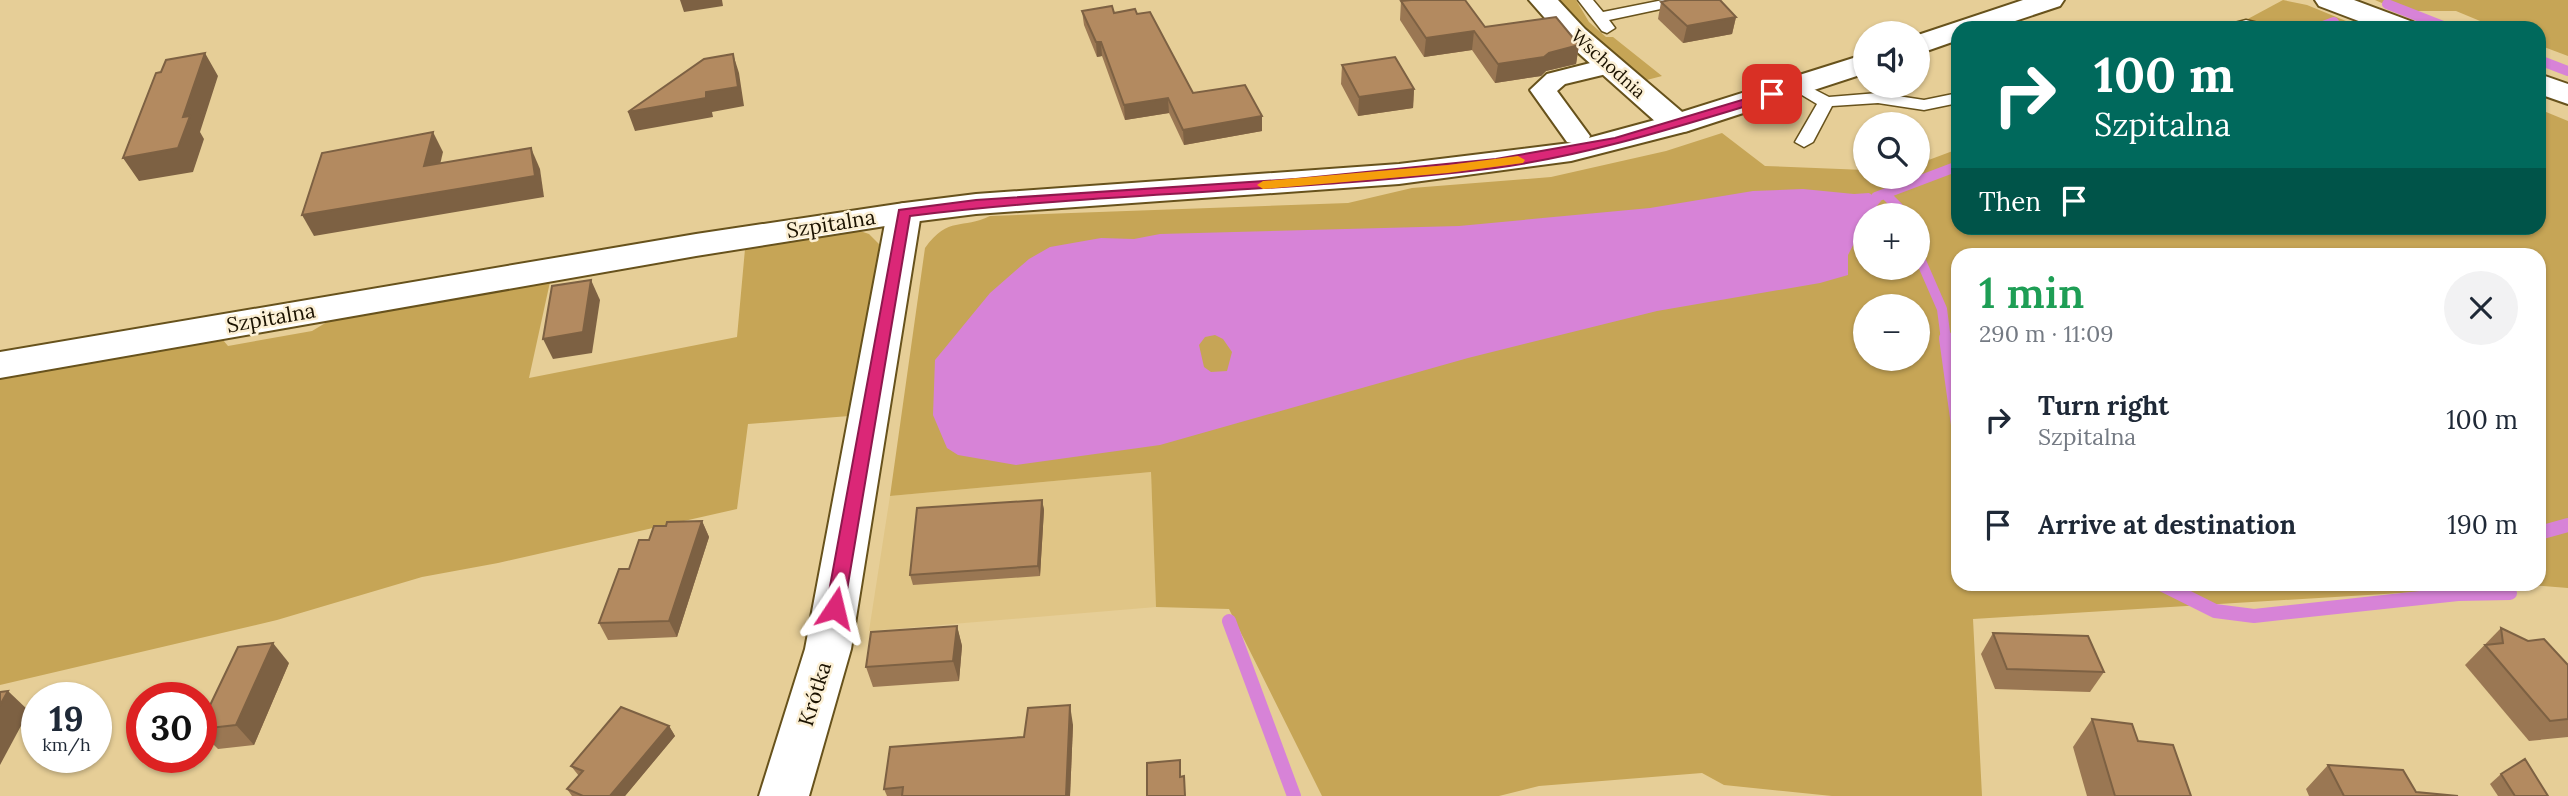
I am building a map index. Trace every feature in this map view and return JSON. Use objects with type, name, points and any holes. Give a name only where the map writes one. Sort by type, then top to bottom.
[{"type":"main road","name":"Wschodnia","points":[[1543,0],[1575,35],[1677,124]]},
{"type":"main road","points":[[1988,21],[2050,0]]},
{"type":"main road","points":[[2329,0],[2386,21]]},
{"type":"main road","points":[[2349,0],[2389,21]]},
{"type":"main road","points":[[1930,41],[1951,33]]},
{"type":"main road","name":"Szpitalna","points":[[0,365],[904,212],[976,204],[1296,183],[1448,169],[1571,152],[1677,124],[1853,67]]},
{"type":"main road","points":[[2546,86],[2568,95]]},
{"type":"main road","name":"Krótka","points":[[760,796],[789,778],[828,649],[904,212]]},
{"type":"street","points":[[1577,136],[1543,90],[1556,79],[1610,66]]},
{"type":"lane","points":[[1585,0],[1602,23],[1684,0]]},
{"type":"lane","points":[[1798,86],[1826,102],[1878,98],[1924,105],[1951,100]]},
{"type":"lane","points":[[1804,142],[1826,102]]},
{"type":"shaded area","points":[[1557,0],[1576,0],[1589,22],[1606,37],[1613,37],[1662,76],[1643,81],[1575,21]]},
{"type":"shaded area","points":[[2283,0],[2307,5],[2346,21],[2244,21]]},
{"type":"shaded area","points":[[2375,0],[2568,0],[2568,56],[2546,48],[2546,21],[2480,21],[2456,11],[2400,11]]},
{"type":"shaded area","points":[[2546,112],[2568,121],[2568,588],[2546,586],[2546,248],[1951,248],[1951,591],[2433,591],[1973,619],[1982,796],[1832,796],[1724,785],[1702,773],[1539,786],[1499,796],[1322,796],[1229,609],[1156,607],[1151,472],[890,496],[925,248],[941,231],[949,227],[990,216],[1348,203],[1412,188],[1551,177],[1666,151],[1722,133],[1765,166],[1853,170],[1853,189],[1930,189],[1930,160],[1951,152],[1951,235],[2546,235]]},
{"type":"shaded area","points":[[1803,189],[1869,193],[1881,201],[1853,203],[1853,245],[1848,255],[1848,275],[1820,283],[1657,311],[1468,358],[1160,445],[1016,465],[958,455],[947,448],[933,415],[935,360],[990,293],[1029,259],[1050,247],[1101,238],[1134,239],[1160,234],[1459,226],[1650,208],[1753,191]],"holes":[[[1215,335],[1223,339],[1232,352],[1227,371],[1211,372],[1204,367],[1199,345],[1205,337]]]},
{"type":"shaded area","points":[[860,231],[869,234],[880,245],[849,416],[748,424],[737,509],[498,563],[422,577],[277,620],[0,685],[0,378],[223,340],[228,346],[312,331],[332,319],[550,282],[529,378],[737,337],[745,249]]},
{"type":"shaded area","points":[[1151,472],[1156,607],[869,631],[890,496]]},
{"type":"building","points":[[1465,0],[1485,27],[1556,17],[1579,45],[1549,53],[1544,57],[1498,64],[1474,31],[1426,38],[1401,1]]},
{"type":"building","points":[[1720,0],[1736,17],[1687,26],[1661,2]]},
{"type":"building","points":[[1112,6],[1114,13],[1135,9],[1137,14],[1150,12],[1193,93],[1245,85],[1262,116],[1183,130],[1168,98],[1124,105],[1101,42],[1096,42],[1082,11]]},
{"type":"building","points":[[205,53],[183,117],[190,116],[178,148],[123,158],[156,73],[161,72],[166,60]]},
{"type":"building","points":[[733,54],[738,87],[706,92],[706,98],[628,112],[704,59]]},
{"type":"building","points":[[1395,57],[1414,89],[1359,97],[1342,65]]},
{"type":"building","points":[[433,132],[424,166],[531,148],[535,176],[302,215],[322,153]]},
{"type":"building","points":[[591,280],[583,332],[543,339],[552,286]]},
{"type":"building","points":[[1042,500],[1038,566],[910,575],[917,508]]},
{"type":"building","points":[[702,521],[669,621],[599,623],[619,569],[629,569],[639,540],[649,540],[654,526],[666,526],[667,522]]},
{"type":"building","points":[[957,626],[953,661],[866,667],[871,632]]},
{"type":"building","points":[[2501,628],[2528,641],[2544,639],[2568,665],[2568,719],[2550,721],[2485,645],[2503,643]]},
{"type":"building","points":[[1993,633],[2088,636],[2104,672],[2007,669]]},
{"type":"building","points":[[273,643],[236,725],[217,727],[217,691],[238,647]]},
{"type":"building","points":[[8,691],[0,705],[0,692]]},
{"type":"building","points":[[1070,705],[1066,796],[902,796],[903,787],[884,789],[890,747],[1024,737],[1028,708]]},
{"type":"building","points":[[621,707],[669,726],[610,796],[583,796],[567,789],[583,771],[571,766]]},
{"type":"building","points":[[2092,719],[2132,724],[2138,741],[2173,745],[2191,796],[2115,796]]},
{"type":"building","points":[[2525,759],[2548,796],[2515,796],[2501,774]]},
{"type":"building","points":[[1180,760],[1180,777],[1184,776],[1185,796],[1147,796],[1147,763]]},
{"type":"building","points":[[2328,765],[2403,770],[2416,792],[2458,796],[2344,796]]},
{"type":"waterway","points":[[2387,4],[2430,21]]},
{"type":"waterway","points":[[2546,63],[2568,71]]},
{"type":"waterway","points":[[1876,197],[1951,169]]},
{"type":"waterway","points":[[1885,194],[1894,203]]},
{"type":"waterway","points":[[1929,280],[1942,309],[1946,340]]},
{"type":"waterway","points":[[1946,338],[1951,374]]},
{"type":"waterway","points":[[2546,531],[2568,525]]},
{"type":"waterway","points":[[2175,591],[2215,611],[2254,616],[2458,594],[2510,593]]},
{"type":"waterway","points":[[1229,621],[1294,796]]},
{"type":"slow traffic","points":[[1263,185],[1448,169],[1518,160]]},
{"type":"route","points":[[835,608],[904,212],[976,204],[1296,183],[1496,163],[1571,152],[1617,141],[1772,94]]}]
